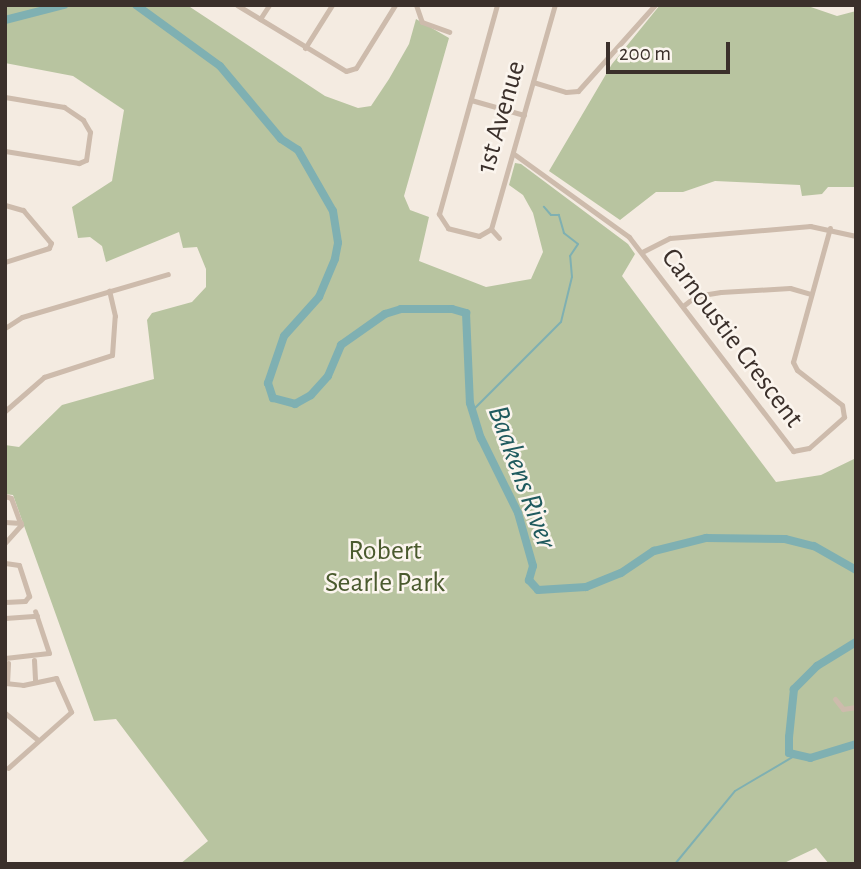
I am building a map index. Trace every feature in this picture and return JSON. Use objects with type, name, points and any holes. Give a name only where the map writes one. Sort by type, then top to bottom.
[{"type":"street","points":[[237,5],[342,71],[356,68],[395,5]]},
{"type":"street","points":[[260,19],[269,5]]},
{"type":"street","points":[[305,48],[332,5]]},
{"type":"street","points":[[416,5],[422,22],[449,32]]},
{"type":"street","points":[[498,5],[439,218],[448,228],[477,236],[491,229],[499,238]]},
{"type":"street","name":"1st Avenue","points":[[491,229],[555,5]]},
{"type":"street","points":[[533,82],[566,92],[578,91],[655,5]]},
{"type":"street","points":[[5,97],[64,107],[83,120],[90,132],[86,160],[79,163],[5,151]]},
{"type":"street","points":[[471,100],[524,115]]},
{"type":"street","name":"Carnoustie Crescent","points":[[514,154],[612,221],[642,252],[786,446],[800,452],[840,424],[845,415],[839,401],[793,364],[830,228]]},
{"type":"street","points":[[5,205],[23,210],[50,245],[5,262]]},
{"type":"street","points":[[642,252],[670,238],[830,228],[856,236]]},
{"type":"street","points":[[5,328],[22,317],[168,274]]},
{"type":"street","points":[[683,306],[696,296],[721,292],[790,288],[811,294]]},
{"type":"street","points":[[5,411],[44,377],[112,355],[115,316],[109,291]]},
{"type":"street","points":[[5,496],[12,498],[21,523]]},
{"type":"street","points":[[5,522],[21,523]]},
{"type":"street","points":[[5,543],[21,523]]},
{"type":"street","points":[[5,563],[19,565],[29,596],[25,601],[5,602]]},
{"type":"street","points":[[5,618],[36,614],[49,653],[7,661],[6,683],[20,685],[58,679],[71,712],[8,768]]},
{"type":"street","points":[[34,660],[35,681]]},
{"type":"street","points":[[835,699],[843,709],[856,707]]},
{"type":"street","points":[[5,713],[38,740]]},
{"type":"green space","name":"Robert Searle Park","points":[[5,5],[187,5],[325,96],[358,108],[371,106],[389,79],[409,44],[416,19],[449,38],[404,196],[410,210],[429,217],[419,261],[486,287],[531,279],[543,252],[533,213],[523,195],[509,185],[515,163],[521,164],[628,244],[635,254],[622,276],[776,482],[821,475],[856,458],[856,864],[829,864],[816,848],[782,864],[180,864],[208,841],[116,719],[94,721],[13,495],[5,494],[5,445],[19,447],[62,405],[154,379],[147,320],[152,313],[192,302],[206,287],[206,269],[197,247],[183,248],[179,232],[106,262],[102,246],[90,237],[78,238],[72,207],[112,181],[124,110],[73,76],[5,63]]},
{"type":"green space","points":[[660,5],[805,5],[837,16],[856,11],[856,187],[828,187],[822,194],[802,196],[800,185],[715,181],[683,192],[656,192],[620,220],[549,171],[612,64]]},
{"type":"waterway","name":"Baakens River","points":[[5,20],[64,5]]},
{"type":"waterway","name":"Baakens River","points":[[136,5],[220,66],[281,139],[298,150],[333,211],[338,243],[335,259],[319,297],[284,336],[268,383],[273,398],[295,404],[311,395],[328,376],[341,345],[385,314],[401,309],[452,309],[466,313],[470,403],[481,438],[518,513],[533,566],[529,580],[538,590],[586,587],[621,573],[654,551],[706,538],[785,539],[814,546],[856,570]]},
{"type":"waterway","points":[[473,410],[561,322],[572,277],[570,256],[578,244],[564,233],[559,215],[551,215],[544,207]]},
{"type":"waterway","name":"Baakens River","points":[[856,642],[817,666],[794,689],[789,753],[810,758],[856,744]]},
{"type":"waterway","points":[[675,864],[735,791],[796,755]]}]
